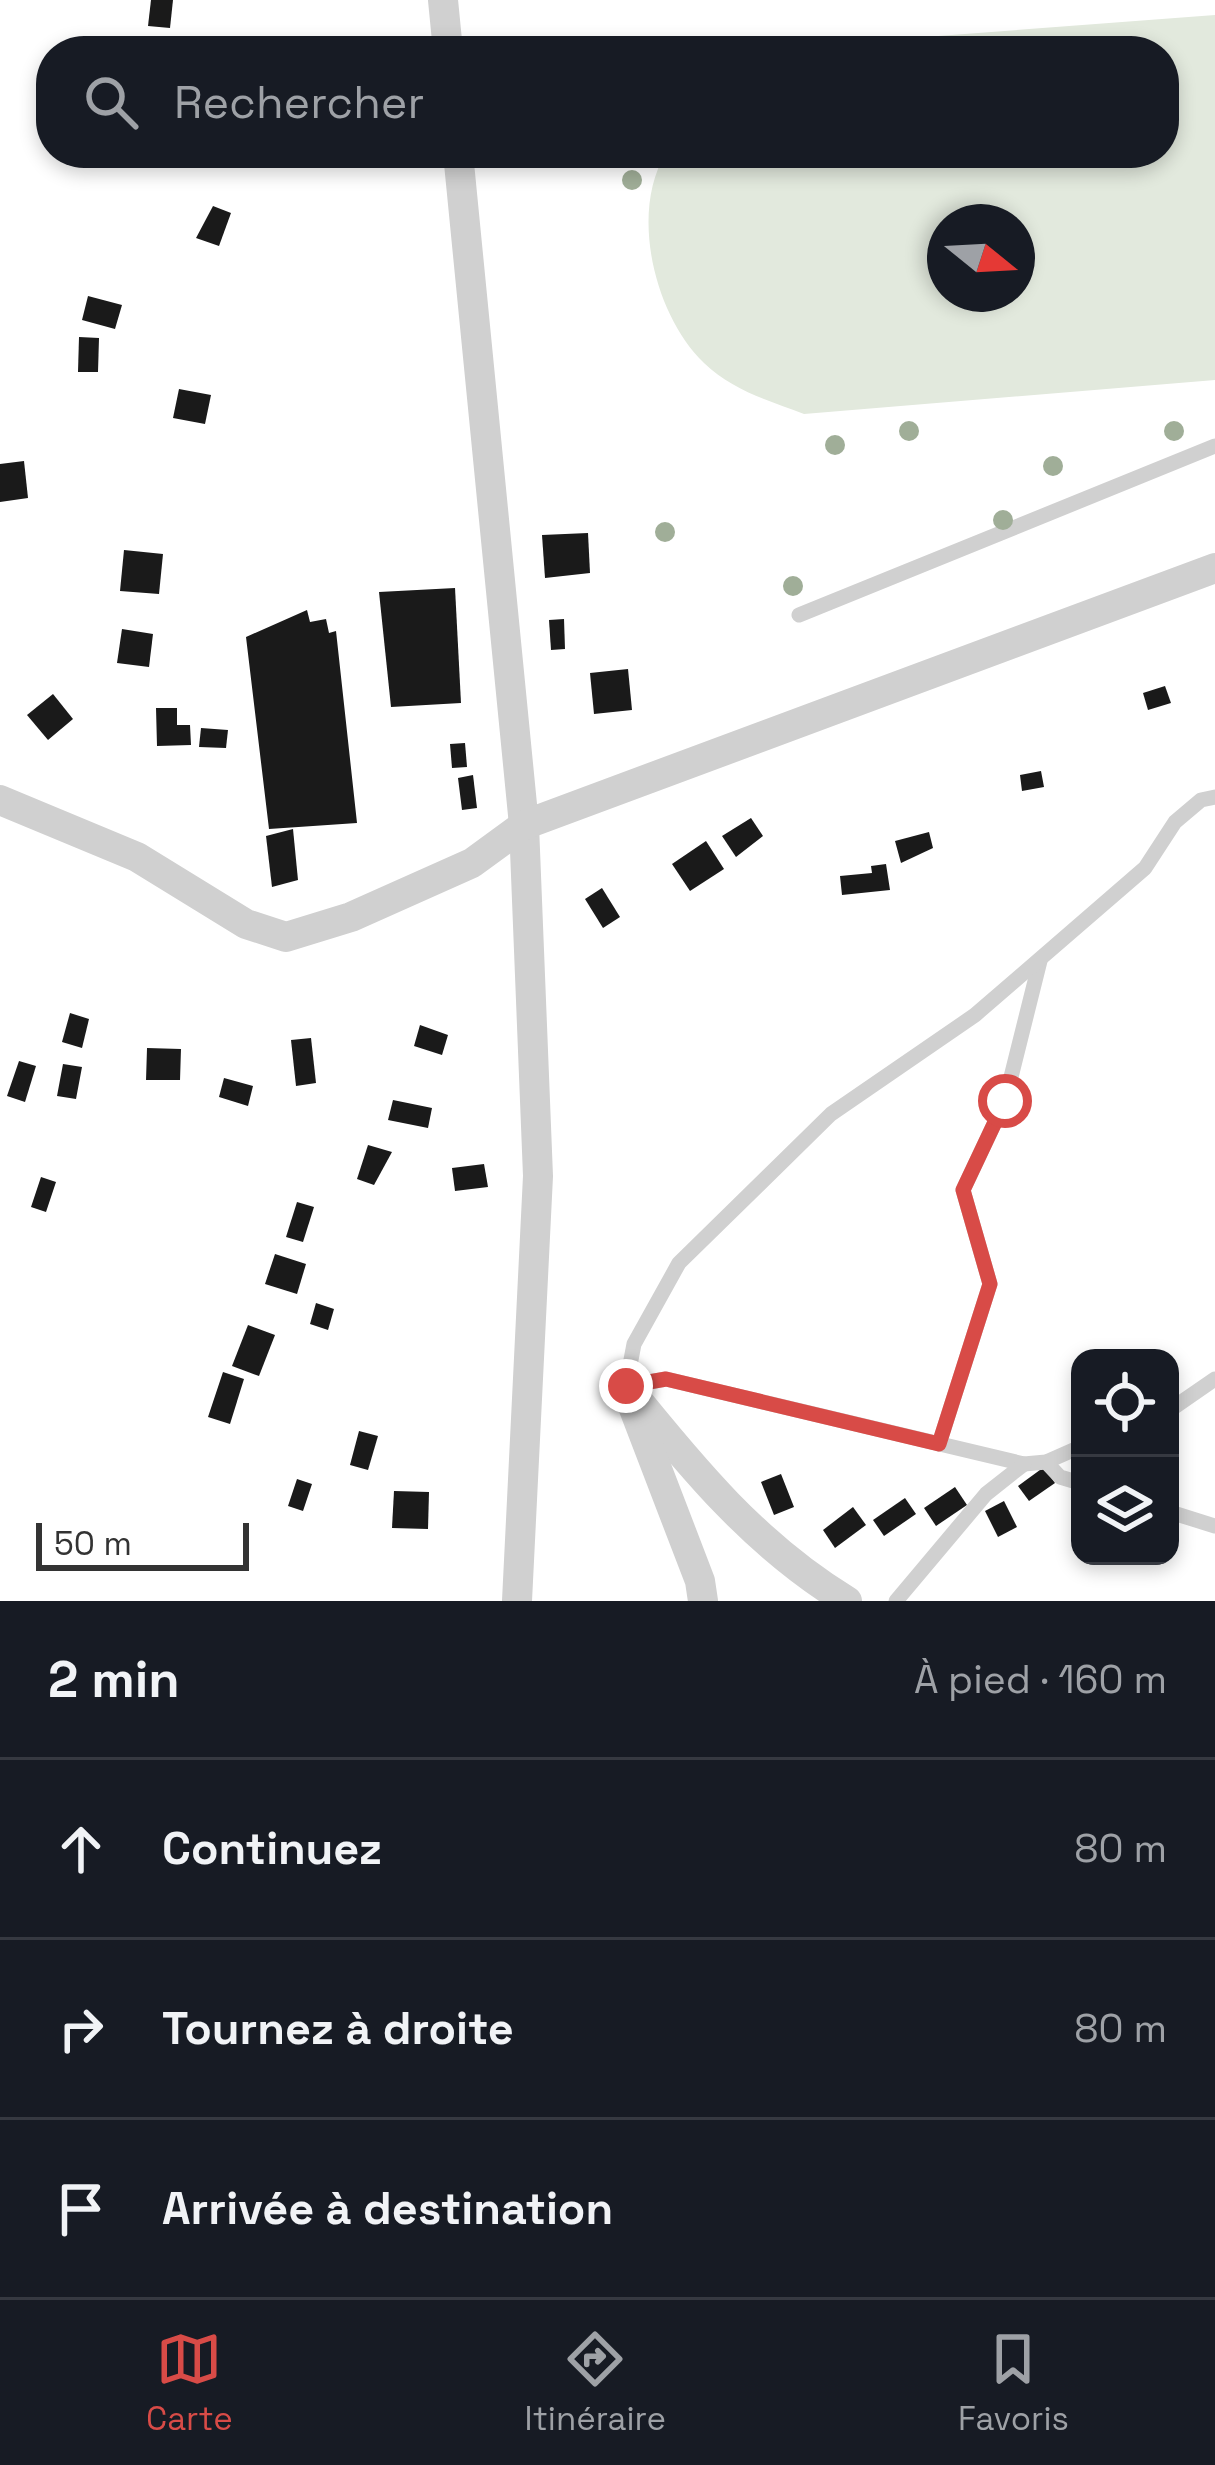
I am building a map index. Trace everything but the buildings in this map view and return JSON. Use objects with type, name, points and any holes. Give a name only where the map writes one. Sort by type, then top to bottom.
[{"type":"street","points":[[443,0],[447,36]]},
{"type":"street","points":[[459,168],[524,825],[538,1176],[517,1601]]},
{"type":"street","points":[[0,800],[137,857],[246,924],[286,937],[351,917],[472,863],[524,825],[1215,568]]},
{"type":"street","points":[[626,1386],[700,1581],[703,1601]]},
{"type":"street","points":[[626,1386],[700,1479],[760,1538],[790,1567],[847,1601]]},
{"type":"lane","points":[[800,615],[1215,446]]},
{"type":"lane","points":[[1071,1451],[1046,1462],[1024,1464],[666,1379],[626,1386],[634,1343],[679,1263],[830,1114],[975,1016],[1145,868],[1175,822],[1201,800],[1215,797]]},
{"type":"lane","points":[[939,1444],[990,1284],[963,1190],[1005,1101],[1041,958]]},
{"type":"lane","points":[[1179,1404],[1215,1379]]},
{"type":"lane","points":[[1046,1462],[1071,1481]]},
{"type":"lane","points":[[896,1601],[986,1494],[1024,1464]]},
{"type":"lane","points":[[1179,1515],[1215,1526]]},
{"type":"shaded area","points":[[1215,15],[1215,380],[804,414],[727,381],[687,343],[672,319],[653,263],[649,205],[659,168],[1179,168],[1179,36],[937,36]]},
{"type":"route","points":[[626,1386],[666,1379],[939,1444],[990,1284],[963,1190],[1005,1101]]}]
